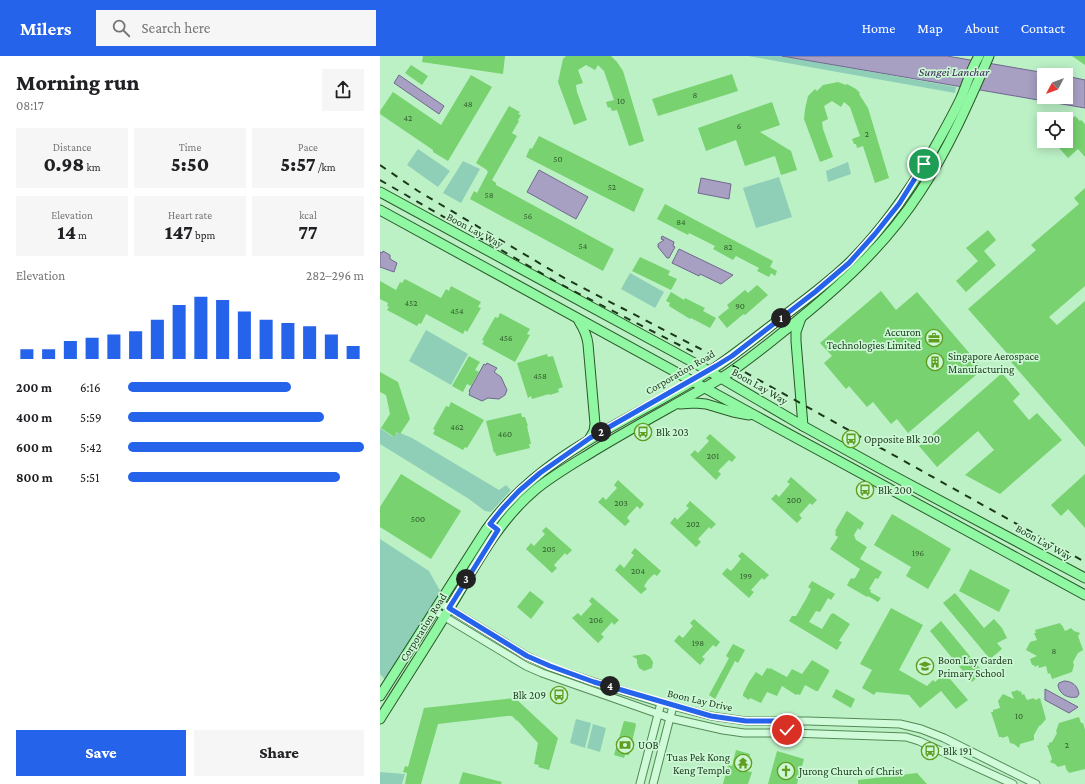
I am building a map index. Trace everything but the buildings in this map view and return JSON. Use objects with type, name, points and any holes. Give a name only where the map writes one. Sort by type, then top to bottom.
[{"type":"main road","name":"Corporation Road","points":[[380,719],[498,530],[519,504],[558,473],[623,433],[721,378],[761,350],[824,299],[856,270],[906,211],[920,192],[939,160],[966,97],[977,58]]},
{"type":"main road","name":"Corporation Road","points":[[380,696],[490,524],[519,491],[540,473],[590,438],[693,381],[732,356],[820,288],[849,263],[899,204],[966,97],[987,59]]},
{"type":"main road","name":"Boon Lay Way","points":[[380,192],[686,358],[803,426],[890,474],[1085,578]]},
{"type":"main road","points":[[380,210],[1085,594]]},
{"type":"main road","points":[[802,317],[796,332],[796,341],[803,426]]},
{"type":"main road","points":[[578,319],[584,327],[587,336],[595,424],[594,431],[590,438]]},
{"type":"main road","points":[[686,358],[701,362],[711,362],[732,356]]},
{"type":"main road","points":[[676,404],[706,404],[733,412],[756,416]]},
{"type":"main road","points":[[490,524],[498,530]]},
{"type":"street","name":"Boon Lay Drive","points":[[440,603],[447,612],[526,666],[670,718],[723,730],[744,733],[790,732],[906,737],[919,741],[1013,784]]},
{"type":"street","name":"Boon Lay Drive","points":[[435,611],[447,612],[527,656],[550,666],[594,682],[661,703],[711,716],[739,720],[900,724],[921,729],[944,738],[1036,784]]},
{"type":"street","points":[[640,784],[661,703]]},
{"type":"street","points":[[653,784],[673,706]]},
{"type":"street","points":[[788,721],[786,727],[790,732]]},
{"type":"street","points":[[832,722],[836,727],[834,734]]},
{"type":"street","points":[[647,758],[656,757],[659,760]]},
{"type":"green space","points":[[748,56],[782,56],[956,87],[955,93]]},
{"type":"green space","points":[[418,149],[450,171],[438,187],[407,165]]},
{"type":"green space","points":[[463,161],[480,169],[461,203],[443,193]]},
{"type":"green space","points":[[848,162],[851,174],[828,182],[826,171]]},
{"type":"green space","points":[[779,177],[792,217],[756,228],[743,188]]},
{"type":"green space","points":[[630,273],[664,292],[655,308],[621,289]]},
{"type":"green space","points":[[426,330],[468,354],[451,385],[409,361]]},
{"type":"green space","points":[[380,428],[393,437],[398,432],[412,438],[499,490],[506,485],[511,490],[491,512],[485,511],[469,499],[380,444]]},
{"type":"green space","points":[[380,539],[429,571],[439,589],[445,595],[388,683],[380,674]]},
{"type":"green space","points":[[576,719],[591,723],[585,748],[570,743]]},
{"type":"green space","points":[[593,724],[606,728],[600,752],[587,748]]},
{"type":"green space","points":[[380,772],[405,774],[402,784],[380,784]]},
{"type":"water","name":"Sungei Lanchar","points":[[782,56],[947,56],[1037,72],[1037,100]]},
{"type":"water","points":[[399,75],[444,106],[439,114],[394,83]]},
{"type":"water","name":"Sungei Lanchar","points":[[1073,77],[1085,80],[1085,108],[1062,104],[1073,104]]},
{"type":"water","points":[[539,170],[588,197],[576,219],[527,192]]},
{"type":"water","points":[[701,178],[731,184],[729,199],[698,193]]},
{"type":"water","points":[[662,236],[674,242],[673,246],[675,247],[669,258],[667,258],[658,247],[658,244],[664,240],[661,239]]},
{"type":"water","points":[[679,249],[733,275],[721,284],[700,274],[699,276],[672,263]]},
{"type":"water","points":[[383,251],[390,255],[390,259],[397,263],[394,272],[380,267],[380,252],[382,253]]},
{"type":"water","points":[[487,363],[497,368],[494,372],[501,377],[507,390],[505,395],[499,399],[488,398],[482,401],[469,395],[469,391],[484,364],[486,365]]},
{"type":"water","points":[[1064,681],[1070,682],[1076,686],[1079,694],[1077,697],[1064,695],[1060,691],[1058,685]]},
{"type":"water","points":[[1045,689],[1078,707],[1069,713],[1045,700]]},
{"type":"railway","points":[[380,165],[418,191],[566,279],[741,370],[1085,562]]},
{"type":"railway","points":[[380,180],[560,284],[693,352]]},
{"type":"place","name":"Accuron Technologies Limited","points":[[934,338]]},
{"type":"place","name":"Singapore Aerospace Manufacturing","points":[[935,362]]},
{"type":"place","name":"Blk 203","points":[[643,432]]},
{"type":"place","name":"Opposite Blk 200","points":[[851,439]]},
{"type":"place","name":"Blk 200","points":[[865,490]]},
{"type":"place","name":"Boon Lay Garden Primary School","points":[[925,666]]},
{"type":"place","name":"Blk 209","points":[[559,695]]},
{"type":"place","name":"UOB","points":[[625,745]]},
{"type":"place","name":"Blk 191","points":[[930,751]]},
{"type":"place","name":"Tuas Pek Kong Keng Temple","points":[[743,763]]},
{"type":"place","name":"Jurong Church of Christ","points":[[786,771]]},
{"type":"route","points":[[787,730],[786,726],[788,721],[746,721],[711,716],[661,703],[594,682],[527,656],[449,608],[498,530],[490,524],[495,516],[519,491],[540,473],[590,438],[693,381],[732,356],[815,292],[849,263],[875,234],[899,204],[924,164]]}]
